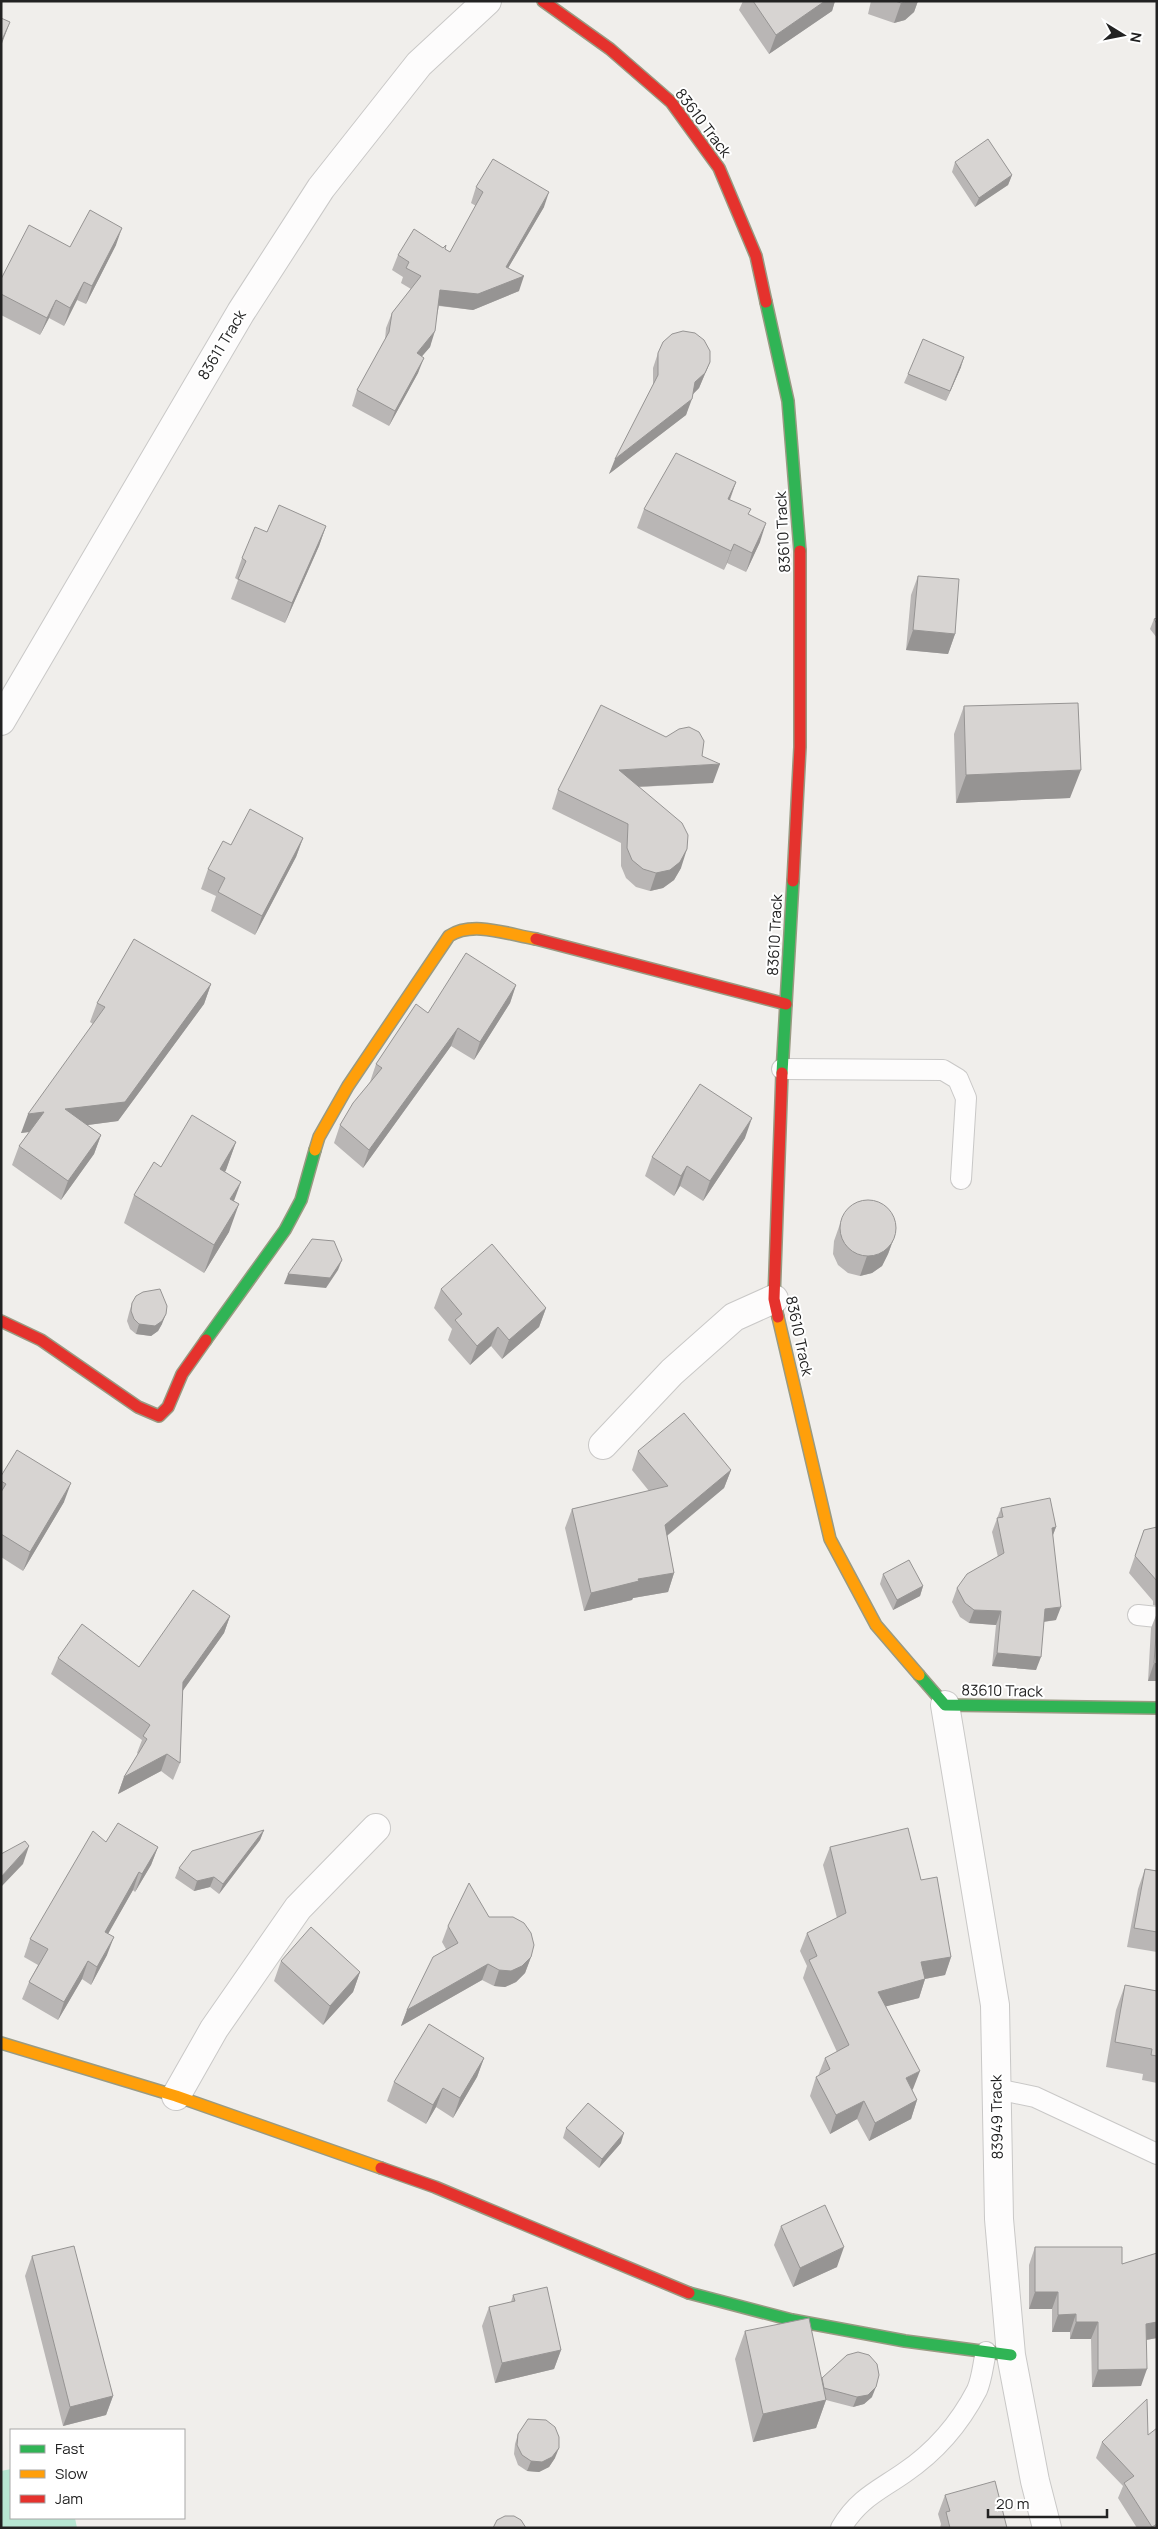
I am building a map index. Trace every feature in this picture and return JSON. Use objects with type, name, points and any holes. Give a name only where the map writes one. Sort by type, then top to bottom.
[{"type":"street","name":"83611 Track","points":[[1,721],[241,312],[321,188],[419,64],[487,1]]},
{"type":"street","name":"83610 Track","points":[[543,1],[610,49],[671,102],[720,168],[756,256],[788,401],[801,558],[800,747],[782,1069],[774,1299],[830,1539],[876,1625],[946,1705],[1157,1708]]},
{"type":"street","points":[[1,1321],[41,1340],[138,1407],[150,1414],[159,1416],[168,1407],[182,1374],[285,1230],[301,1200],[319,1136],[348,1086],[449,936],[458,930],[479,929],[547,941],[786,1004]]},
{"type":"street","points":[[603,1445],[672,1372],[734,1317],[774,1299]]},
{"type":"street","name":"83949 Track","points":[[946,1705],[995,2005],[999,2219],[998,2354],[1047,2528]]},
{"type":"street","points":[[176,2096],[214,2029],[298,1908],[376,1828]]},
{"type":"street","points":[[1,2043],[176,2096],[435,2187],[681,2291],[792,2320],[905,2341],[998,2354]]},
{"type":"lane","points":[[782,1069],[943,1070],[958,1079],[966,1098],[961,1179]]},
{"type":"lane","points":[[997,2089],[1035,2097],[1157,2154]]},
{"type":"lane","points":[[841,2528],[851,2511],[874,2492],[905,2473],[947,2437],[998,2354]]},
{"type":"green space","points":[[10,2469],[10,2519],[75,2519],[77,2528],[1,2528],[1,2471]]},
{"type":"building","points":[[753,1],[825,1],[776,35]]},
{"type":"building","points":[[1,18],[10,22],[1,42]]},
{"type":"building","points":[[988,139],[1012,175],[979,198],[955,162]]},
{"type":"building","points":[[493,159],[549,192],[506,267],[524,276],[478,294],[440,290],[435,331],[417,353],[424,358],[395,411],[357,390],[389,332],[392,313],[421,276],[406,268],[409,262],[398,255],[414,229],[443,248],[446,245],[445,249],[450,252],[483,192],[476,187]]},
{"type":"building","points":[[90,210],[122,228],[92,286],[84,282],[70,308],[56,300],[47,318],[1,294],[1,279],[29,225],[70,247]]},
{"type":"building","points":[[683,331],[695,333],[704,340],[710,351],[710,362],[705,373],[695,382],[692,399],[615,459],[658,375],[658,353],[663,342],[672,334]]},
{"type":"building","points":[[923,339],[964,357],[950,391],[908,374]]},
{"type":"building","points":[[676,453],[736,482],[728,499],[751,509],[748,514],[766,523],[752,553],[734,544],[731,551],[644,509]]},
{"type":"building","points":[[279,505],[326,526],[292,603],[238,579],[246,561],[242,558],[255,527],[267,532]]},
{"type":"building","points":[[918,576],[959,579],[955,634],[913,630]]},
{"type":"building","points":[[1078,703],[1081,770],[966,775],[964,706]]},
{"type":"building","points":[[601,705],[666,737],[679,729],[689,727],[699,732],[704,741],[702,756],[720,764],[619,770],[682,823],[688,835],[687,849],[680,862],[670,870],[656,873],[643,869],[632,860],[627,848],[628,824],[558,790]]},
{"type":"building","points":[[250,809],[303,838],[262,916],[218,892],[225,878],[208,869],[223,841],[231,845]]},
{"type":"building","points":[[134,939],[211,984],[125,1102],[65,1109],[101,1135],[68,1181],[19,1146],[44,1112],[28,1114],[105,1007],[97,1003]]},
{"type":"building","points":[[466,953],[516,985],[480,1042],[458,1028],[369,1150],[340,1125],[353,1103],[382,1068],[376,1064],[416,1004],[428,1013]]},
{"type":"building","points":[[700,1084],[752,1118],[710,1181],[687,1166],[681,1176],[652,1157]]},
{"type":"building","points":[[192,1115],[236,1142],[220,1169],[241,1182],[230,1199],[239,1204],[214,1245],[134,1195],[154,1162],[161,1167]]},
{"type":"building","points":[[868,1200],[879,1202],[888,1208],[894,1217],[896,1228],[894,1239],[888,1248],[879,1254],[868,1256],[857,1254],[848,1248],[842,1239],[840,1228],[842,1217],[848,1208],[857,1202]]},
{"type":"building","points":[[312,1239],[334,1241],[342,1260],[330,1278],[288,1274]]},
{"type":"building","points":[[492,1244],[546,1308],[509,1340],[498,1327],[477,1346],[455,1320],[462,1314],[441,1289]]},
{"type":"building","points":[[160,1289],[167,1306],[166,1314],[162,1321],[155,1326],[139,1324],[134,1319],[131,1311],[132,1303],[136,1296],[143,1292]]},
{"type":"building","points":[[684,1413],[731,1470],[665,1525],[674,1573],[638,1579],[639,1581],[591,1593],[572,1509],[668,1486],[638,1451]]},
{"type":"building","points":[[17,1450],[71,1483],[30,1552],[1,1534],[1,1492],[6,1484],[1,1481],[1,1476]]},
{"type":"building","points":[[1050,1498],[1056,1527],[1052,1528],[1061,1607],[1045,1609],[1041,1657],[997,1653],[1001,1611],[974,1610],[965,1603],[957,1588],[967,1574],[1004,1553],[997,1518],[1003,1517],[1001,1508]]},
{"type":"building","points":[[1157,1527],[1157,1581],[1135,1556],[1144,1530]]},
{"type":"building","points":[[909,1560],[923,1586],[897,1600],[883,1574]]},
{"type":"building","points":[[193,1590],[230,1616],[183,1682],[180,1763],[167,1754],[124,1777],[147,1739],[143,1736],[150,1725],[58,1658],[82,1624],[139,1667]]},
{"type":"building","points":[[1157,1621],[1157,1664],[1154,1663]]},
{"type":"building","points":[[118,1823],[158,1847],[142,1874],[139,1872],[105,1932],[114,1937],[97,1967],[88,1961],[64,2002],[29,1982],[48,1949],[30,1939],[93,1831],[106,1842]]},
{"type":"building","points":[[908,1828],[921,1880],[937,1877],[951,1957],[921,1962],[925,1979],[878,1992],[920,2071],[906,2078],[917,2100],[875,2123],[864,2101],[836,2115],[816,2077],[830,2069],[825,2058],[849,2045],[809,1960],[817,1956],[807,1933],[846,1913],[830,1847]]},
{"type":"building","points":[[264,1830],[223,1884],[214,1877],[197,1881],[179,1868],[192,1851]]},
{"type":"building","points":[[25,1841],[29,1846],[1,1877],[1,1854]]},
{"type":"building","points":[[1145,1869],[1157,1871],[1157,1932],[1134,1928]]},
{"type":"building","points":[[469,1883],[489,1917],[513,1917],[524,1923],[531,1933],[534,1945],[531,1957],[522,1966],[511,1971],[499,1970],[488,1964],[407,2010],[433,1957],[458,1943],[448,1926]]},
{"type":"building","points":[[311,1927],[360,1972],[330,2006],[281,1961]]},
{"type":"building","points":[[1125,1985],[1157,1991],[1157,2056],[1151,2055],[1152,2049],[1115,2042]]},
{"type":"building","points":[[429,2024],[484,2058],[460,2098],[443,2088],[433,2105],[394,2082]]},
{"type":"building","points":[[588,2103],[624,2133],[602,2159],[566,2128]]},
{"type":"building","points":[[825,2205],[844,2247],[800,2268],[781,2226]]},
{"type":"building","points":[[74,2246],[113,2396],[70,2407],[32,2256]]},
{"type":"building","points":[[1035,2247],[1122,2247],[1122,2264],[1157,2253],[1157,2322],[1146,2324],[1147,2369],[1098,2370],[1098,2322],[1076,2322],[1076,2314],[1058,2315],[1058,2292],[1035,2292]]},
{"type":"building","points":[[547,2287],[561,2350],[502,2363],[489,2307],[515,2301],[513,2295]]},
{"type":"building","points":[[809,2318],[826,2400],[763,2414],[745,2331]]},
{"type":"building","points":[[858,2352],[869,2355],[877,2364],[879,2375],[876,2387],[868,2395],[857,2397],[824,2388],[822,2378],[847,2355]]},
{"type":"building","points":[[1147,2399],[1148,2435],[1157,2428],[1157,2524],[1152,2527],[1124,2483],[1134,2476],[1102,2442]]},
{"type":"building","points":[[528,2419],[546,2420],[555,2427],[559,2437],[559,2448],[552,2457],[542,2462],[531,2461],[522,2455],[517,2445],[518,2434]]},
{"type":"building","points":[[995,2481],[1007,2528],[950,2528],[946,2512],[950,2511],[945,2495]]},
{"type":"building","points":[[505,2516],[514,2516],[521,2520],[526,2528],[493,2528],[497,2520]]},
{"type":"traffic: fast","points":[[766,302],[788,401],[800,551]]},
{"type":"traffic: fast","points":[[782,1073],[793,881]]},
{"type":"traffic: fast","points":[[206,1340],[285,1230],[301,1200],[315,1150]]},
{"type":"traffic: fast","points":[[919,1675],[945,1705],[1157,1708]]},
{"type":"traffic: fast","points":[[689,2293],[792,2320],[905,2341],[1011,2355]]},
{"type":"traffic: slow","points":[[315,1150],[319,1137],[348,1086],[449,936],[459,931],[480,929],[536,939]]},
{"type":"traffic: slow","points":[[778,1317],[830,1539],[876,1625],[919,1675]]},
{"type":"traffic: slow","points":[[1,2043],[176,2096],[381,2168]]},
{"type":"traffic: jam","points":[[543,1],[610,49],[671,102],[719,168],[756,256],[766,302]]},
{"type":"traffic: jam","points":[[793,881],[800,747],[800,551]]},
{"type":"traffic: jam","points":[[536,939],[786,1004]]},
{"type":"traffic: jam","points":[[778,1317],[774,1299],[782,1073]]},
{"type":"traffic: jam","points":[[1,1321],[41,1340],[138,1407],[159,1416],[168,1407],[182,1374],[206,1340]]},
{"type":"traffic: jam","points":[[381,2168],[435,2187],[689,2293]]}]
